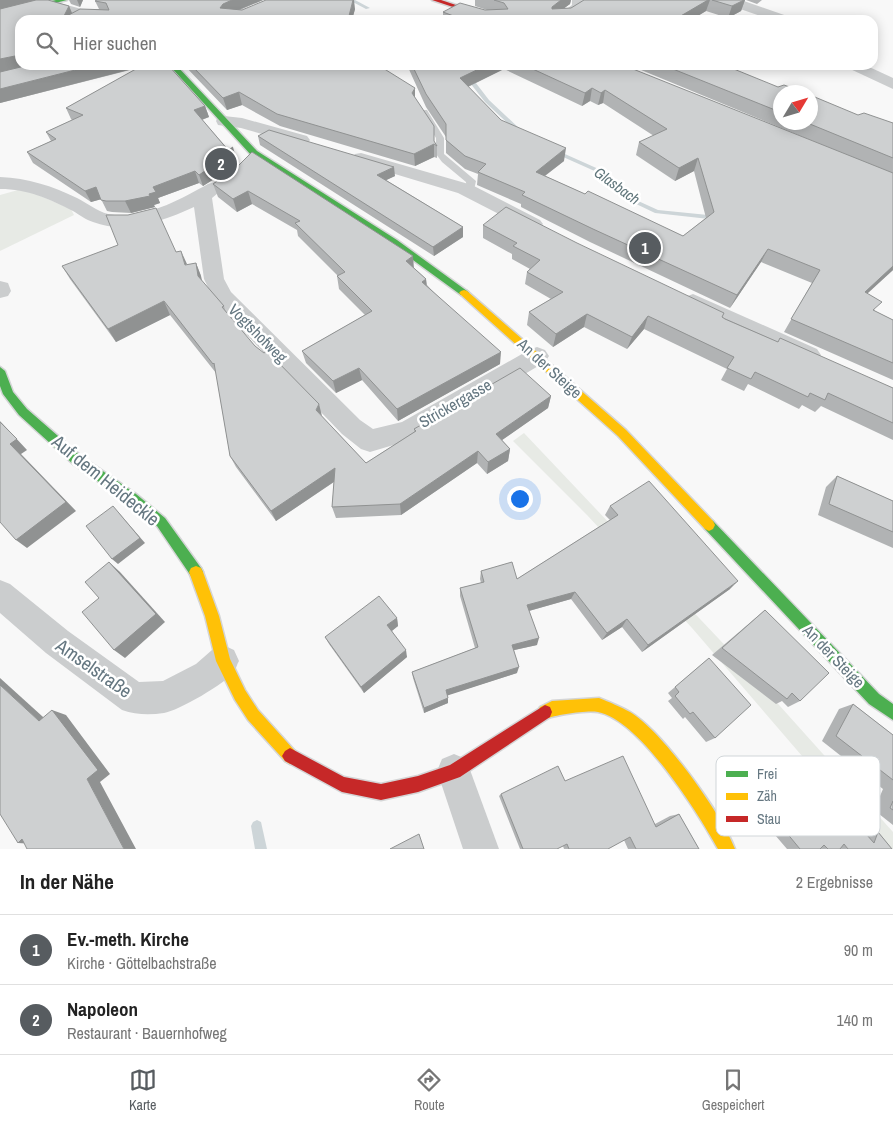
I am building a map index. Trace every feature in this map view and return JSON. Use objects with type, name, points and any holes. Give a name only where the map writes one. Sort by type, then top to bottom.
[{"type":"street","points":[[0,15],[64,0]]},
{"type":"street","points":[[435,0],[484,15]]},
{"type":"street","points":[[566,15],[578,7],[580,0]]},
{"type":"street","points":[[728,0],[770,15]]},
{"type":"street","points":[[758,0],[767,5],[776,15]]},
{"type":"street","points":[[49,4],[88,15]]},
{"type":"street","name":"An der Steige","points":[[177,70],[224,122],[249,159],[394,242],[453,283],[622,433],[874,699],[893,713]]},
{"type":"street","points":[[864,70],[893,84]]},
{"type":"street","points":[[224,122],[242,123],[316,144]]},
{"type":"street","points":[[344,152],[470,192],[548,231]]},
{"type":"street","points":[[0,183],[22,182],[40,188],[102,219],[124,222],[162,213],[202,195],[228,179]]},
{"type":"street","name":"Vogtshofweg","points":[[202,195],[214,279],[223,297],[351,427],[370,441]]},
{"type":"street","points":[[677,294],[826,363]]},
{"type":"street","name":"Strickergasse","points":[[370,441],[408,431],[536,356]]},
{"type":"street","name":"Auf dem Heideckle","points":[[0,371],[8,394],[23,412],[77,460],[132,498],[161,522],[194,568],[212,616],[223,661],[240,695],[253,715],[291,757],[342,784],[381,792],[418,784],[454,771],[552,708],[599,705],[626,718],[652,740],[704,809],[716,830]]},
{"type":"street","name":"Amselstraße","points":[[0,594],[57,642],[134,698],[166,697],[207,675],[223,661]]},
{"type":"street","points":[[454,771],[481,849]]},
{"type":"street","name":"Auf dem Heideckle","points":[[720,836],[727,849]]},
{"type":"lane","points":[[418,104],[440,138],[440,154],[471,181],[470,192]]},
{"type":"shaded area","points":[[18,190],[29,191],[71,209],[74,215],[0,251],[0,195]]},
{"type":"shaded area","points":[[524,433],[736,657],[825,756],[802,756],[692,628],[587,515],[513,441]]},
{"type":"shaded area","points":[[880,818],[893,832],[893,849],[882,849],[871,836],[880,836]]},
{"type":"building","points":[[36,0],[48,0],[69,6],[64,15],[15,15],[15,56],[0,59],[0,9]]},
{"type":"building","points":[[97,0],[232,0],[223,4],[220,8],[242,10],[266,0],[353,0],[349,15],[69,15],[80,9],[109,10],[106,3],[95,1]]},
{"type":"building","points":[[494,0],[561,0],[552,9],[571,8],[584,0],[708,0],[682,15],[451,15],[443,12],[460,3],[485,10],[508,9],[504,3]]},
{"type":"building","points":[[712,0],[744,0],[732,6]]},
{"type":"building","points":[[15,68],[15,70],[75,70],[0,89],[0,72]]},
{"type":"building","points":[[134,70],[173,70],[205,106],[194,110],[228,150],[233,147],[218,162],[199,175],[195,171],[153,187],[156,192],[149,194],[150,196],[125,201],[101,200],[96,187],[85,191],[27,152],[56,139],[46,132],[83,115],[66,108]]},
{"type":"building","points":[[196,70],[386,70],[415,88],[412,93],[434,126],[434,141],[437,146],[434,144],[414,154],[277,114],[239,92],[223,98]]},
{"type":"building","points":[[414,70],[477,70],[460,78],[501,120],[566,148],[536,172],[585,194],[588,191],[683,236],[714,212],[698,158],[679,168],[639,142],[667,129],[605,90],[601,93],[592,88],[585,93],[535,70],[636,70],[773,125],[773,130],[786,130],[893,173],[893,266],[865,292],[882,302],[873,310],[893,320],[893,363],[791,319],[820,270],[768,249],[737,295],[593,229],[522,195],[525,192],[478,172],[486,164],[465,156],[446,140],[446,124],[426,94]]},
{"type":"building","points":[[675,70],[736,70],[773,85],[773,109]]},
{"type":"building","points":[[818,98],[858,115],[864,113],[893,123],[893,158],[818,127]]},
{"type":"building","points":[[269,130],[394,167],[377,175],[463,227],[433,247],[258,136]]},
{"type":"building","points":[[252,152],[413,256],[406,261],[426,279],[422,282],[501,352],[397,409],[359,368],[333,381],[302,351],[372,311],[337,276],[345,272],[295,223],[300,221],[248,191],[233,199],[213,184],[237,167]]},
{"type":"building","points":[[506,207],[724,313],[722,317],[725,319],[778,342],[780,338],[893,388],[893,423],[828,393],[825,400],[810,393],[808,397],[755,372],[751,379],[727,368],[734,357],[648,316],[632,337],[587,314],[556,334],[529,312],[563,292],[527,272],[540,260],[513,246],[517,243],[483,225]]},
{"type":"building","points":[[156,208],[176,252],[181,251],[185,265],[196,263],[198,276],[255,346],[264,353],[267,351],[319,404],[316,410],[366,463],[416,431],[414,429],[520,368],[551,396],[496,434],[510,449],[488,462],[478,451],[400,504],[332,507],[335,468],[271,511],[230,456],[214,363],[164,301],[108,329],[62,266],[118,245],[106,215],[128,215]]},
{"type":"building","points":[[0,422],[17,439],[10,444],[66,502],[16,540],[0,522]]},
{"type":"building","points":[[837,476],[893,501],[893,532],[829,504]]},
{"type":"building","points":[[649,481],[738,581],[648,645],[627,619],[607,633],[575,592],[527,605],[539,638],[512,645],[519,667],[446,690],[448,698],[424,708],[412,672],[478,647],[460,588],[484,582],[481,571],[512,562],[517,579],[618,515],[610,506]]},
{"type":"building","points":[[113,506],[140,538],[112,559],[86,526]]},
{"type":"building","points":[[109,562],[156,614],[114,650],[82,612],[99,598],[85,582]]},
{"type":"building","points":[[379,596],[397,618],[387,625],[406,650],[361,687],[325,637]]},
{"type":"building","points":[[765,610],[829,673],[800,701],[792,693],[787,699],[722,648]]},
{"type":"building","points":[[709,658],[751,705],[715,738],[693,712],[690,714],[675,696],[679,692],[675,687]]},
{"type":"building","points":[[0,685],[39,721],[52,710],[98,770],[87,779],[124,849],[27,849],[22,839],[18,843],[0,814]]},
{"type":"building","points":[[853,704],[893,735],[893,780],[880,770],[880,756],[862,756],[836,736]]},
{"type":"building","points":[[623,756],[656,827],[679,814],[699,849],[636,849],[630,837],[608,849],[569,849],[567,844],[557,849],[523,849],[501,794],[558,766],[565,781]]},
{"type":"building","points":[[419,834],[424,849],[390,849]]},
{"type":"building","points":[[880,834],[892,849],[848,849],[844,844],[840,849],[828,849],[824,845],[820,849],[800,849],[789,836],[868,836],[874,843],[877,836]]},
{"type":"waterway","name":"Glasbach","points":[[351,0],[368,8]]},
{"type":"waterway","name":"Glasbach","points":[[463,70],[487,101],[519,131]]},
{"type":"waterway","name":"Glasbach","points":[[554,151],[601,172],[618,189],[634,201],[657,212],[718,218]]},
{"type":"waterway","points":[[257,826],[261,849]]},
{"type":"traffic: fast","points":[[0,15],[64,0]]},
{"type":"traffic: fast","points":[[177,70],[254,153],[394,242],[464,293]]},
{"type":"traffic: fast","points":[[0,371],[8,394],[23,412],[77,460],[132,498],[161,522],[196,572]]},
{"type":"traffic: fast","points":[[709,525],[874,699],[893,713]]},
{"type":"traffic: slow","points":[[464,293],[622,433],[709,525]]},
{"type":"traffic: slow","points":[[196,572],[212,616],[223,661],[240,695],[253,715],[290,756]]},
{"type":"traffic: slow","points":[[545,712],[552,708],[599,705],[626,718],[652,740],[704,809],[716,830]]},
{"type":"traffic: slow","points":[[720,836],[727,849]]},
{"type":"traffic: jam","points":[[435,0],[482,15]]},
{"type":"traffic: jam","points":[[290,756],[342,784],[381,792],[418,784],[454,771],[545,712]]},
{"type":"place","name":"Napoleon","points":[[221,164]]},
{"type":"place","name":"Ev.-meth. Kirche","points":[[645,248]]}]
